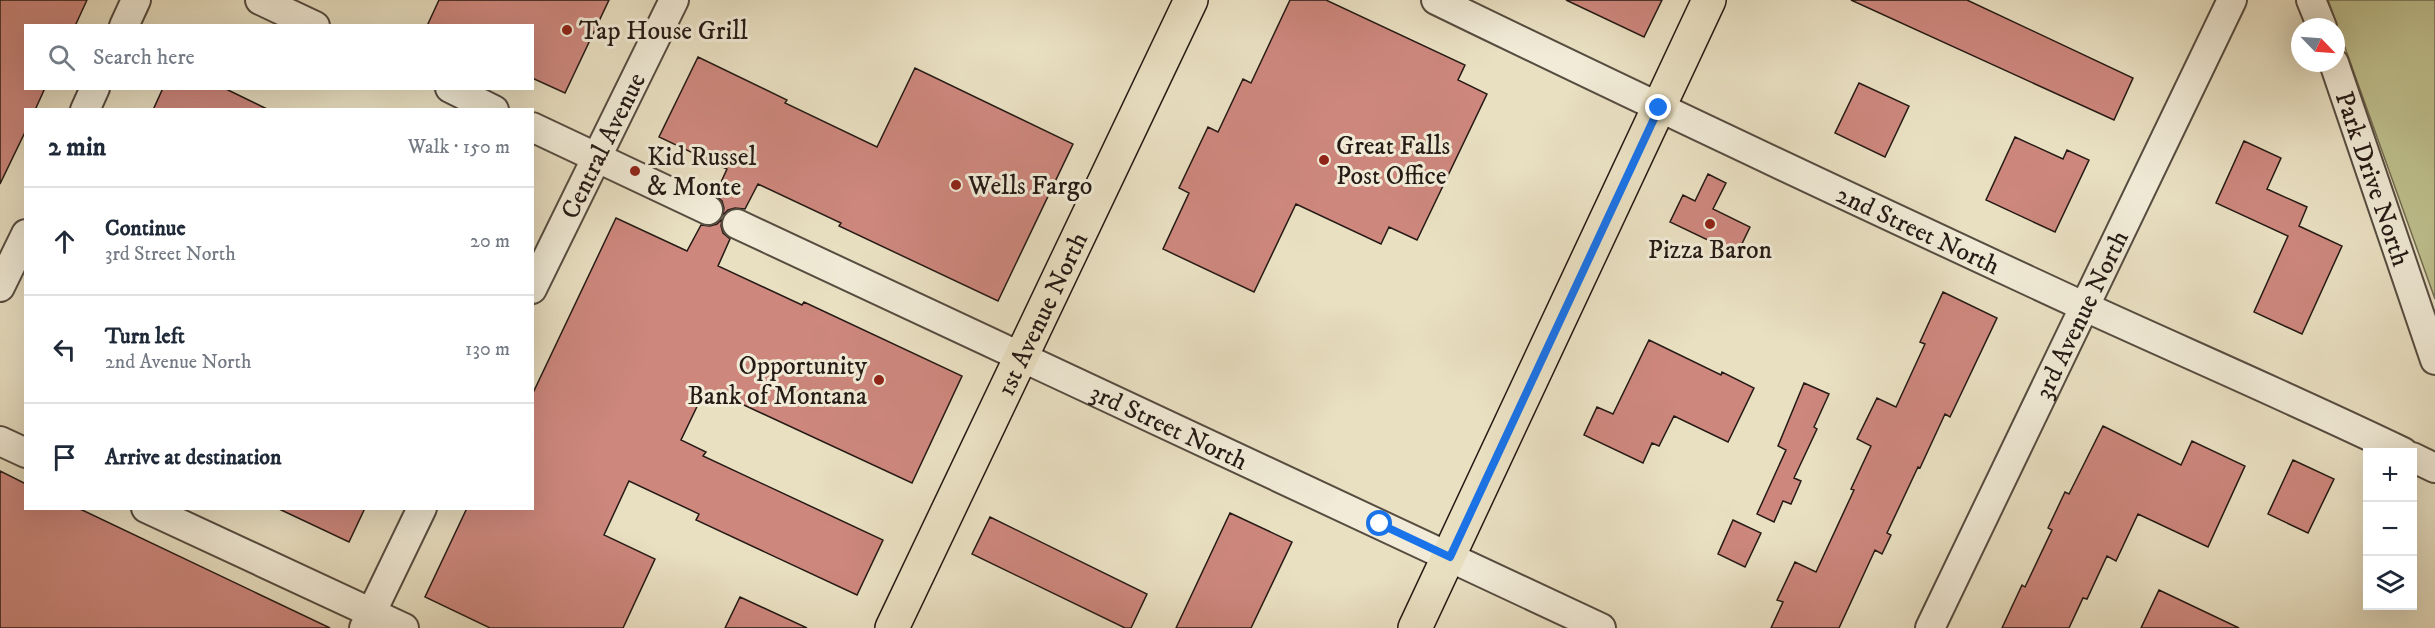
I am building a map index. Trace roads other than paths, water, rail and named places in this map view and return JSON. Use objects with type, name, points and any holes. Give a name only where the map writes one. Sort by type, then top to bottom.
[{"type":"main road","name":"1st Avenue North","points":[[892,628],[1191,0]]},
{"type":"main road","points":[[1416,628],[1710,0]]},
{"type":"street","points":[[125,24],[136,0]]},
{"type":"street","points":[[260,0],[311,24]]},
{"type":"street","name":"Central Avenue","points":[[534,285],[674,0]]},
{"type":"street","name":"2nd Street North","points":[[1436,0],[1659,108],[2084,306],[2306,405],[2393,448]]},
{"type":"street","name":"3rd Avenue North","points":[[1930,628],[2232,0]]},
{"type":"street","points":[[2311,0],[2318,18]]},
{"type":"street","name":"Park Drive North","points":[[2337,72],[2435,360]]},
{"type":"street","points":[[86,108],[93,90]]},
{"type":"street","points":[[454,90],[490,108]]},
{"type":"street","points":[[534,128],[708,210]]},
{"type":"street","name":"3rd Street North","points":[[737,224],[1601,628]]},
{"type":"street","points":[[0,287],[24,238]]},
{"type":"street","points":[[0,441],[24,452]]},
{"type":"street","points":[[2417,459],[2435,468]]},
{"type":"street","points":[[150,510],[367,620],[404,628]]},
{"type":"street","points":[[367,620],[422,510]]},
{"type":"place","name":"Tap House Grill","points":[[567,30]]},
{"type":"place","name":"Great Falls Post Office","points":[[1324,160]]},
{"type":"place","name":"Kid Russel & Monte","points":[[635,171]]},
{"type":"place","name":"Wells Fargo","points":[[956,185]]},
{"type":"place","name":"Pizza Baron","points":[[1710,224]]},
{"type":"place","name":"Opportunity Bank of Montana","points":[[879,380]]}]
